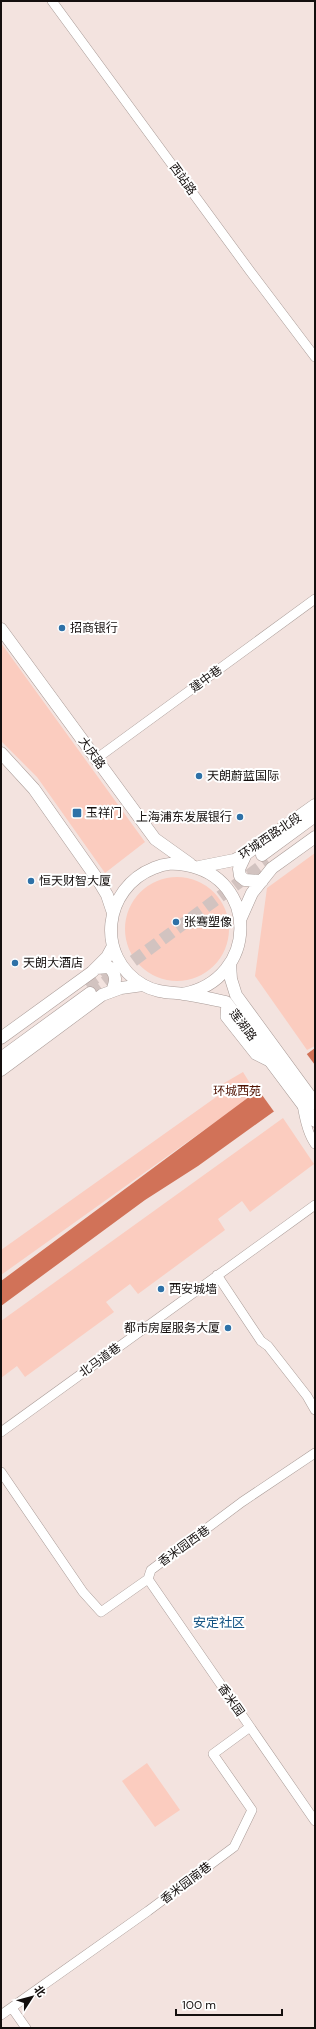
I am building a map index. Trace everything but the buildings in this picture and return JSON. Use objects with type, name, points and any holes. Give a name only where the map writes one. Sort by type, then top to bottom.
[{"type":"main road","name":"大庆路","points":[[1,630],[155,840],[196,867]]},
{"type":"main road","points":[[1,753],[39,795],[107,895],[112,910],[111,935],[113,946],[120,962],[130,975],[143,985],[162,992],[183,994],[205,988],[215,981],[230,964],[239,943],[240,920],[234,901],[214,875],[196,867],[174,863],[161,865],[139,875],[127,885],[112,910]]},
{"type":"main road","name":"环城西路北段","points":[[196,867],[234,860],[246,854],[315,805]]},
{"type":"main road","name":"环城西路北段","points":[[315,816],[265,858],[315,826]]},
{"type":"main road","points":[[240,920],[252,893],[272,868],[315,837]]},
{"type":"main road","points":[[246,854],[239,869],[240,876],[245,880],[262,881]]},
{"type":"main road","points":[[1,1038],[96,968],[107,957],[113,946]]},
{"type":"main road","points":[[229,1006],[235,1005],[239,999],[231,979],[230,964]]},
{"type":"main road","points":[[96,968],[108,967],[113,971],[116,976],[112,991]]},
{"type":"main road","points":[[1,1070],[102,995],[121,988],[143,985]]},
{"type":"main road","points":[[1,1048],[88,989],[1,1058]]},
{"type":"main road","name":"莲湖路","points":[[183,994],[229,1006],[277,1060]]},
{"type":"main road","name":"莲湖路","points":[[239,999],[277,1060]]},
{"type":"main road","points":[[277,1060],[310,1100],[315,1121]]},
{"type":"street","name":"西站路","points":[[52,1],[255,278],[315,357]]},
{"type":"street","name":"建中巷","points":[[96,759],[315,599]]},
{"type":"street","points":[[310,1100],[304,1119],[311,1139],[315,1144]]},
{"type":"street","name":"北马道巷","points":[[1,1432],[315,1205]]},
{"type":"street","points":[[217,1275],[261,1341],[273,1352],[307,1396],[315,1410]]},
{"type":"street","name":"香米园西巷","points":[[1,1472],[83,1592],[101,1612],[148,1579],[151,1570],[242,1502],[315,1453]]},
{"type":"street","name":"香米园","points":[[148,1579],[250,1727],[313,1814]]},
{"type":"street","name":"香米园南巷","points":[[12,2008],[234,1847],[252,1810],[213,1754],[250,1727]]},
{"type":"street","points":[[1,2015],[12,2008],[26,2028]]},
{"type":"green space","points":[[1,643],[145,842],[105,873],[37,777],[1,741]]},
{"type":"green space","points":[[315,853],[315,1046],[307,1050],[255,976],[267,888]]},
{"type":"green space","points":[[177,877],[197,881],[214,892],[225,909],[229,929],[225,949],[214,966],[197,977],[177,981],[157,977],[140,966],[129,949],[125,929],[129,909],[140,892],[157,881]]},
{"type":"green space","name":"环城西苑","points":[[243,1072],[256,1093],[1,1275],[1,1250],[219,1095],[219,1086]]},
{"type":"green space","points":[[283,1118],[314,1164],[250,1212],[242,1201],[218,1219],[225,1230],[138,1294],[130,1284],[106,1302],[114,1312],[25,1377],[17,1366],[1,1378],[1,1321]]},
{"type":"green space","points":[[147,1763],[180,1810],[155,1827],[122,1781]]},
{"type":"shaded area","points":[[315,1048],[315,1082],[198,1166],[145,1200],[1,1306],[1,1281]]},
{"type":"pier","points":[[306,1053],[315,1065],[315,1084],[275,1113],[257,1088]]},
{"type":"tunnel","points":[[90,993],[268,861]]},
{"type":"tunnel","points":[[86,985],[115,964]]},
{"type":"place","name":"招商银行","points":[[62,628]]},
{"type":"place","name":"天朗蔚蓝国际","points":[[199,776]]},
{"type":"place","name":"玉祥门","points":[[77,813]]},
{"type":"place","name":"上海浦东发展银行","points":[[240,817]]},
{"type":"place","name":"恒天财智大厦","points":[[31,881]]},
{"type":"place","name":"张骞塑像","points":[[176,922]]},
{"type":"place","name":"天朗大酒店","points":[[15,963]]},
{"type":"place","name":"西安城墙","points":[[161,1289]]},
{"type":"place","name":"都市房屋服务大厦","points":[[228,1328]]},
{"type":"district","name":"安定社区","points":[[219,1622]]}]
